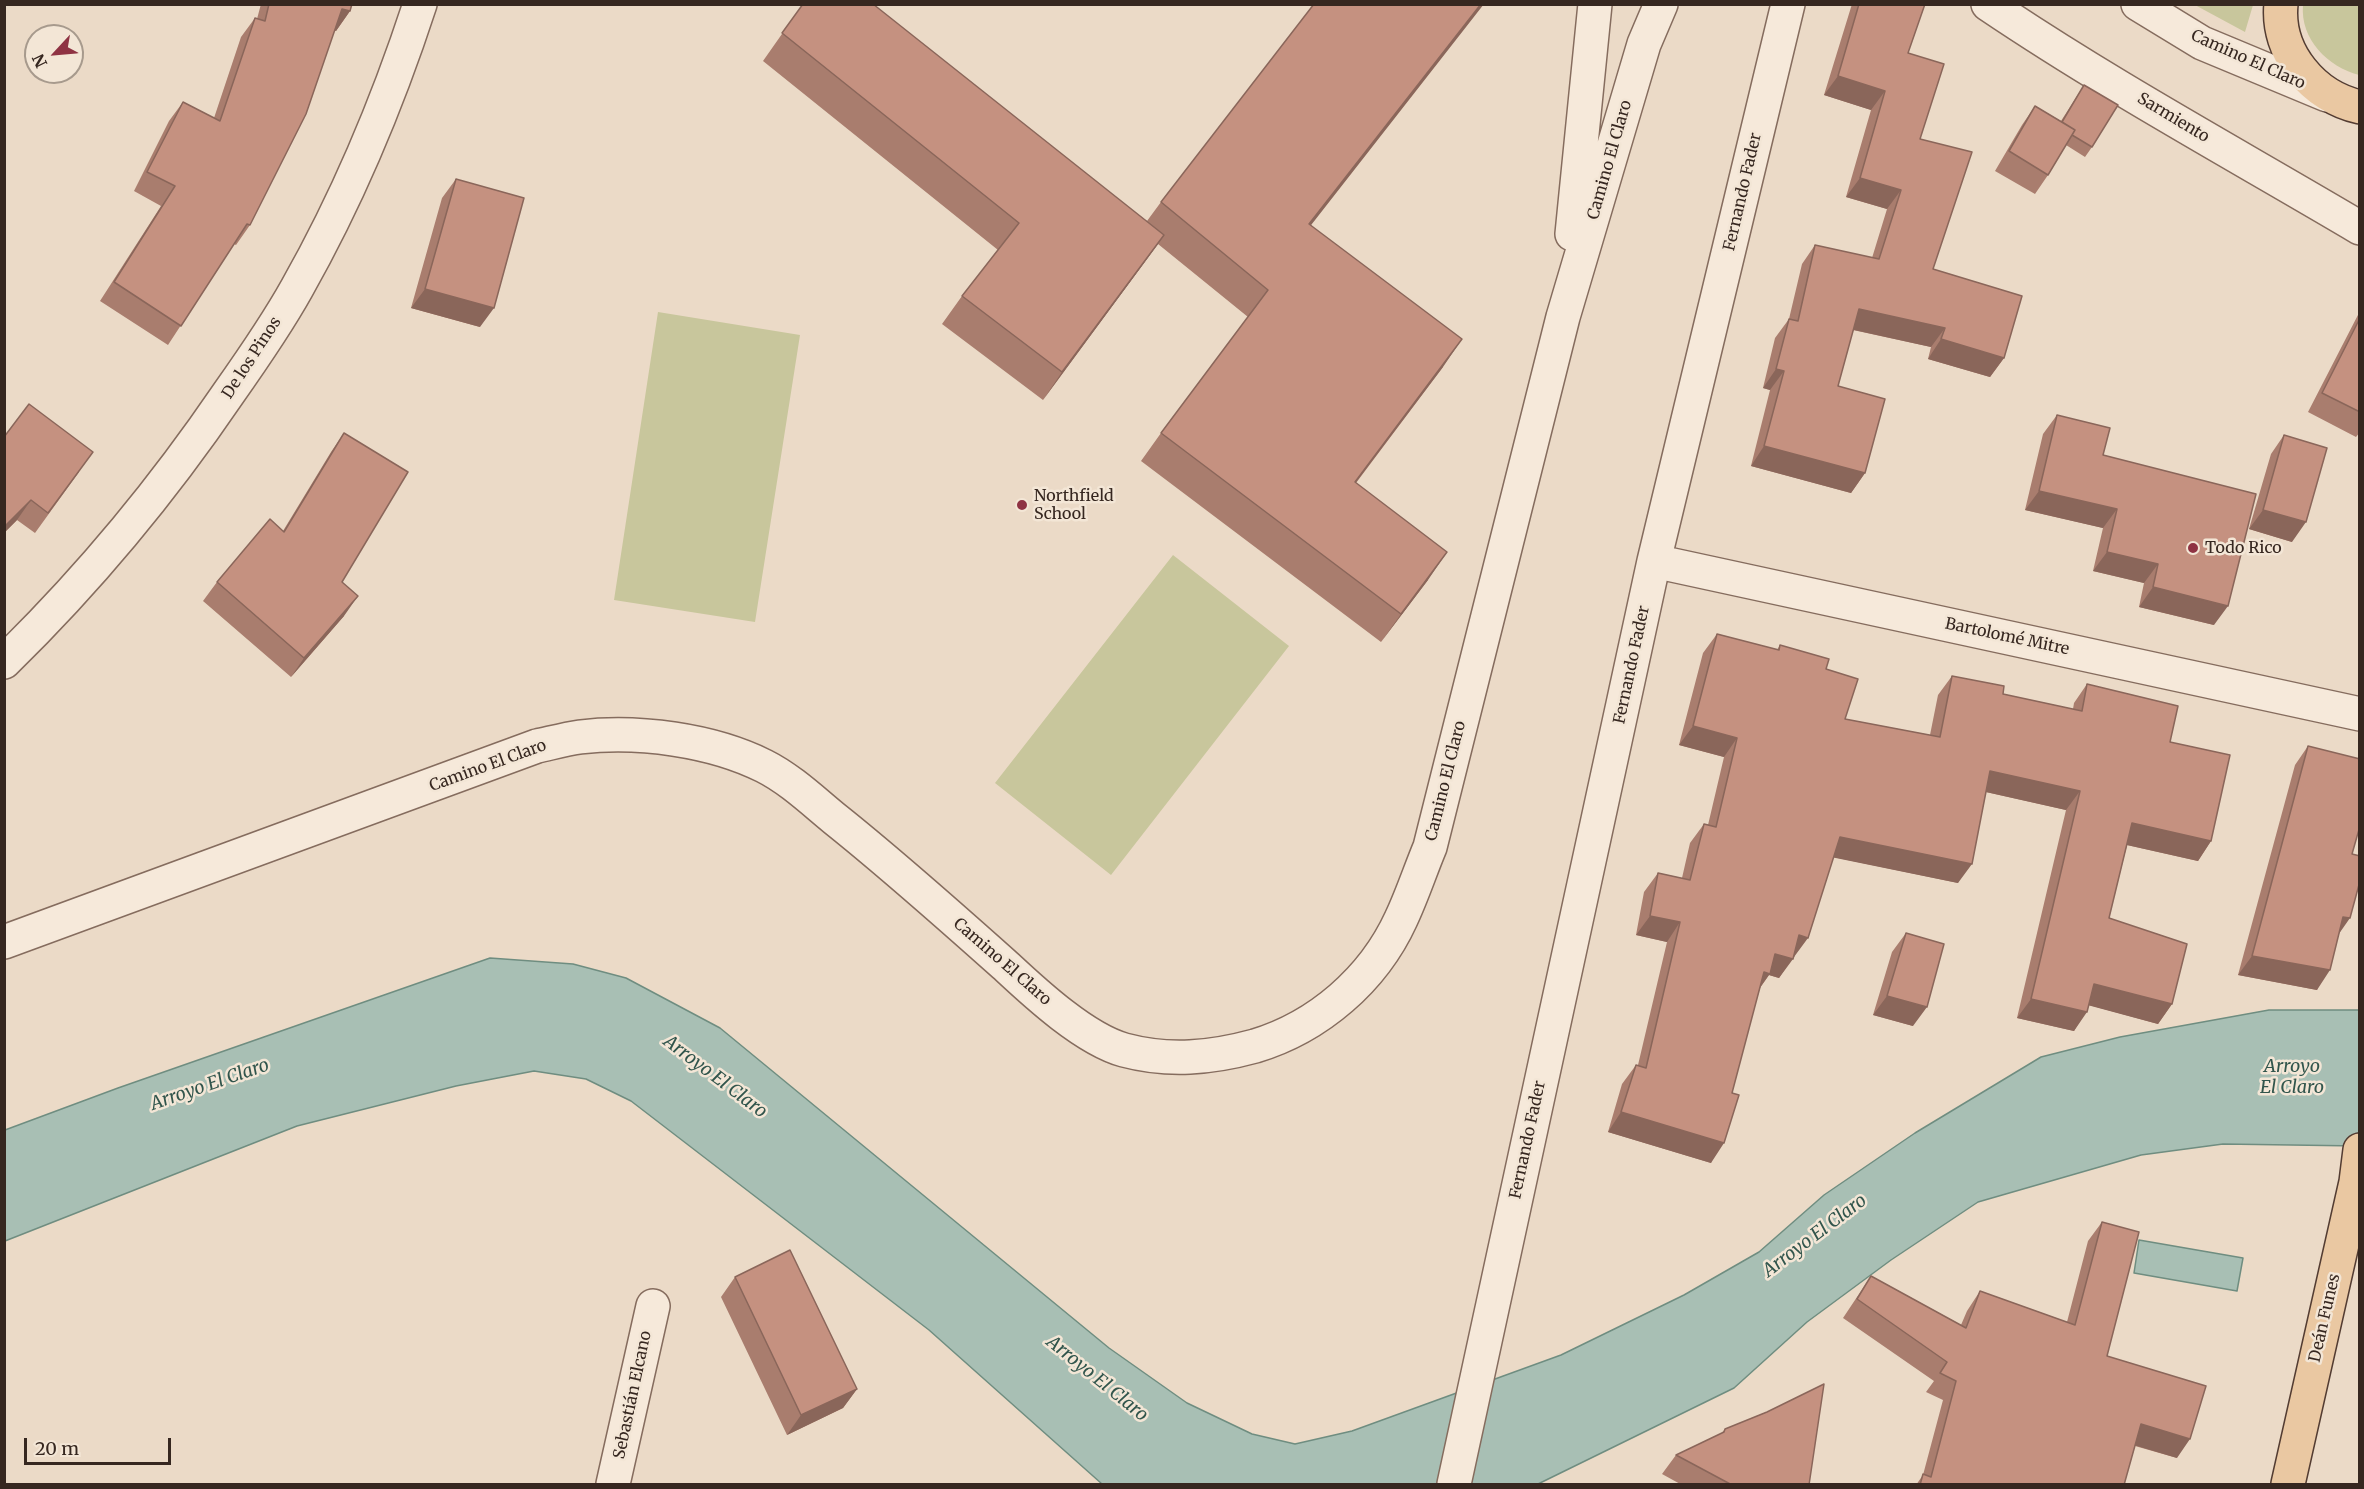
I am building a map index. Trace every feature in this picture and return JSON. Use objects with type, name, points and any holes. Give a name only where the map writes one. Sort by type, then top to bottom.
[{"type":"main road","points":[[2282,4],[2281,13],[2286,45],[2303,73],[2327,95],[2360,107]]},
{"type":"main road","name":"Deán Funes","points":[[2288,1485],[2358,1166]]},
{"type":"street","name":"De los Pinos","points":[[4,662],[57,610],[125,532],[186,456],[291,297],[368,143],[406,48],[420,4]]},
{"type":"street","name":"Camino El Claro","points":[[1563,316],[1595,4]]},
{"type":"street","name":"Camino El Claro","points":[[4,942],[537,746],[581,737],[645,736],[682,740],[722,749],[765,767],[798,789],[892,864],[1048,1004],[1085,1030],[1122,1049],[1172,1059],[1220,1056],[1277,1039],[1314,1018],[1350,993],[1377,960],[1400,921],[1430,847],[1563,316],[1644,44],[1661,4]]},
{"type":"street","name":"Fernando Fader","points":[[1454,1485],[1654,561],[1788,4]]},
{"type":"street","name":"Sarmiento","points":[[1988,4],[2183,126],[2360,228]]},
{"type":"street","name":"Camino El Claro","points":[[2138,4],[2202,43],[2327,95]]},
{"type":"street","name":"Bartolomé Mitre","points":[[1654,561],[2360,714]]},
{"type":"street","name":"Sebastián Elcano","points":[[614,1485],[653,1306]]},
{"type":"shaded area","points":[[2253,4],[2245,32],[2195,5]]},
{"type":"shaded area","points":[[2303,5],[2359,5],[2359,75],[2337,65],[2318,50],[2306,29]]},
{"type":"shaded area","points":[[658,312],[800,335],[755,622],[614,600]]},
{"type":"shaded area","points":[[1173,555],[1289,646],[1111,875],[995,783]]},
{"type":"water","name":"Arroyo El Claro","points":[[490,958],[573,964],[626,978],[720,1028],[1109,1348],[1187,1403],[1252,1434],[1295,1444],[1352,1431],[1561,1355],[1684,1295],[1759,1252],[1824,1195],[1915,1133],[2041,1057],[2120,1037],[2269,1010],[2359,1010],[2359,1146],[2223,1144],[2141,1155],[1978,1202],[1891,1260],[1807,1322],[1734,1388],[1538,1484],[1102,1484],[929,1330],[631,1101],[586,1079],[534,1071],[456,1086],[297,1126],[5,1241],[5,1130],[118,1088]]},
{"type":"water","points":[[2139,1240],[2243,1258],[2237,1291],[2134,1273]]},
{"type":"building","points":[[269,4],[352,4],[350,11],[342,9],[306,114],[250,225],[247,224],[181,326],[114,282],[175,186],[147,172],[183,102],[220,121],[255,18],[265,21]]},
{"type":"building","points":[[803,4],[873,4],[1164,235],[1062,372],[962,296],[1019,223],[782,33]]},
{"type":"building","points":[[1314,4],[1481,4],[1309,224],[1462,339],[1355,482],[1447,552],[1401,614],[1161,433],[1268,290],[1161,202]]},
{"type":"building","points":[[1859,4],[1925,4],[1908,53],[1944,64],[1920,139],[1972,152],[1933,269],[2022,296],[2004,358],[1941,339],[1945,328],[1859,309],[1838,386],[1885,399],[1865,473],[1764,446],[1784,371],[1776,369],[1789,319],[1798,321],[1815,245],[1879,259],[1901,190],[1860,178],[1885,91],[1838,76]]},
{"type":"building","points":[[2084,85],[2118,105],[2092,147],[2072,135],[2075,130],[2062,122]]},
{"type":"building","points":[[2035,106],[2075,130],[2048,175],[2009,151]]},
{"type":"building","points":[[456,179],[524,198],[494,308],[425,289]]},
{"type":"building","points":[[2360,318],[2360,412],[2322,393]]},
{"type":"building","points":[[29,404],[93,452],[48,513],[31,500],[4,527],[4,437]]},
{"type":"building","points":[[2057,415],[2110,428],[2103,455],[2256,494],[2228,606],[2153,587],[2158,564],[2107,552],[2117,509],[2039,491]]},
{"type":"building","points":[[344,433],[408,472],[342,582],[358,596],[304,658],[217,582],[270,519],[284,532]]},
{"type":"building","points":[[2284,435],[2327,448],[2306,522],[2263,510]]},
{"type":"building","points":[[1717,634],[1779,650],[1780,645],[1829,659],[1826,669],[1858,679],[1845,719],[1940,737],[1952,676],[2004,686],[2003,694],[2082,711],[2087,684],[2178,706],[2170,742],[2230,755],[2211,841],[2132,823],[2109,918],[2187,944],[2172,1004],[2094,984],[2087,1012],[2031,999],[2080,791],[1990,771],[1972,864],[1840,837],[1808,938],[1799,935],[1793,959],[1775,954],[1770,974],[1764,972],[1732,1093],[1739,1095],[1724,1143],[1621,1112],[1636,1065],[1646,1068],[1680,922],[1650,916],[1658,873],[1690,880],[1704,824],[1716,827],[1737,738],[1693,726]]},
{"type":"building","points":[[2308,746],[2360,759],[2360,826],[2352,854],[2360,856],[2360,881],[2350,918],[2343,917],[2330,970],[2252,956]]},
{"type":"building","points":[[1906,933],[1944,944],[1927,1007],[1887,996]]},
{"type":"building","points":[[2102,1222],[2139,1232],[2107,1356],[2206,1386],[2190,1439],[2141,1424],[2124,1485],[1920,1485],[1923,1474],[1931,1477],[1956,1381],[1940,1373],[1947,1362],[1857,1299],[1871,1276],[1966,1328],[1980,1291],[2075,1325]]},
{"type":"building","points":[[790,1250],[857,1389],[801,1415],[735,1277]]},
{"type":"building","points":[[1824,1384],[1809,1485],[1732,1485],[1676,1455],[1724,1432],[1725,1429],[1767,1412]]},
{"type":"place","name":"Northfield School","points":[[1022,505]]},
{"type":"place","name":"Todo Rico","points":[[2193,548]]}]
